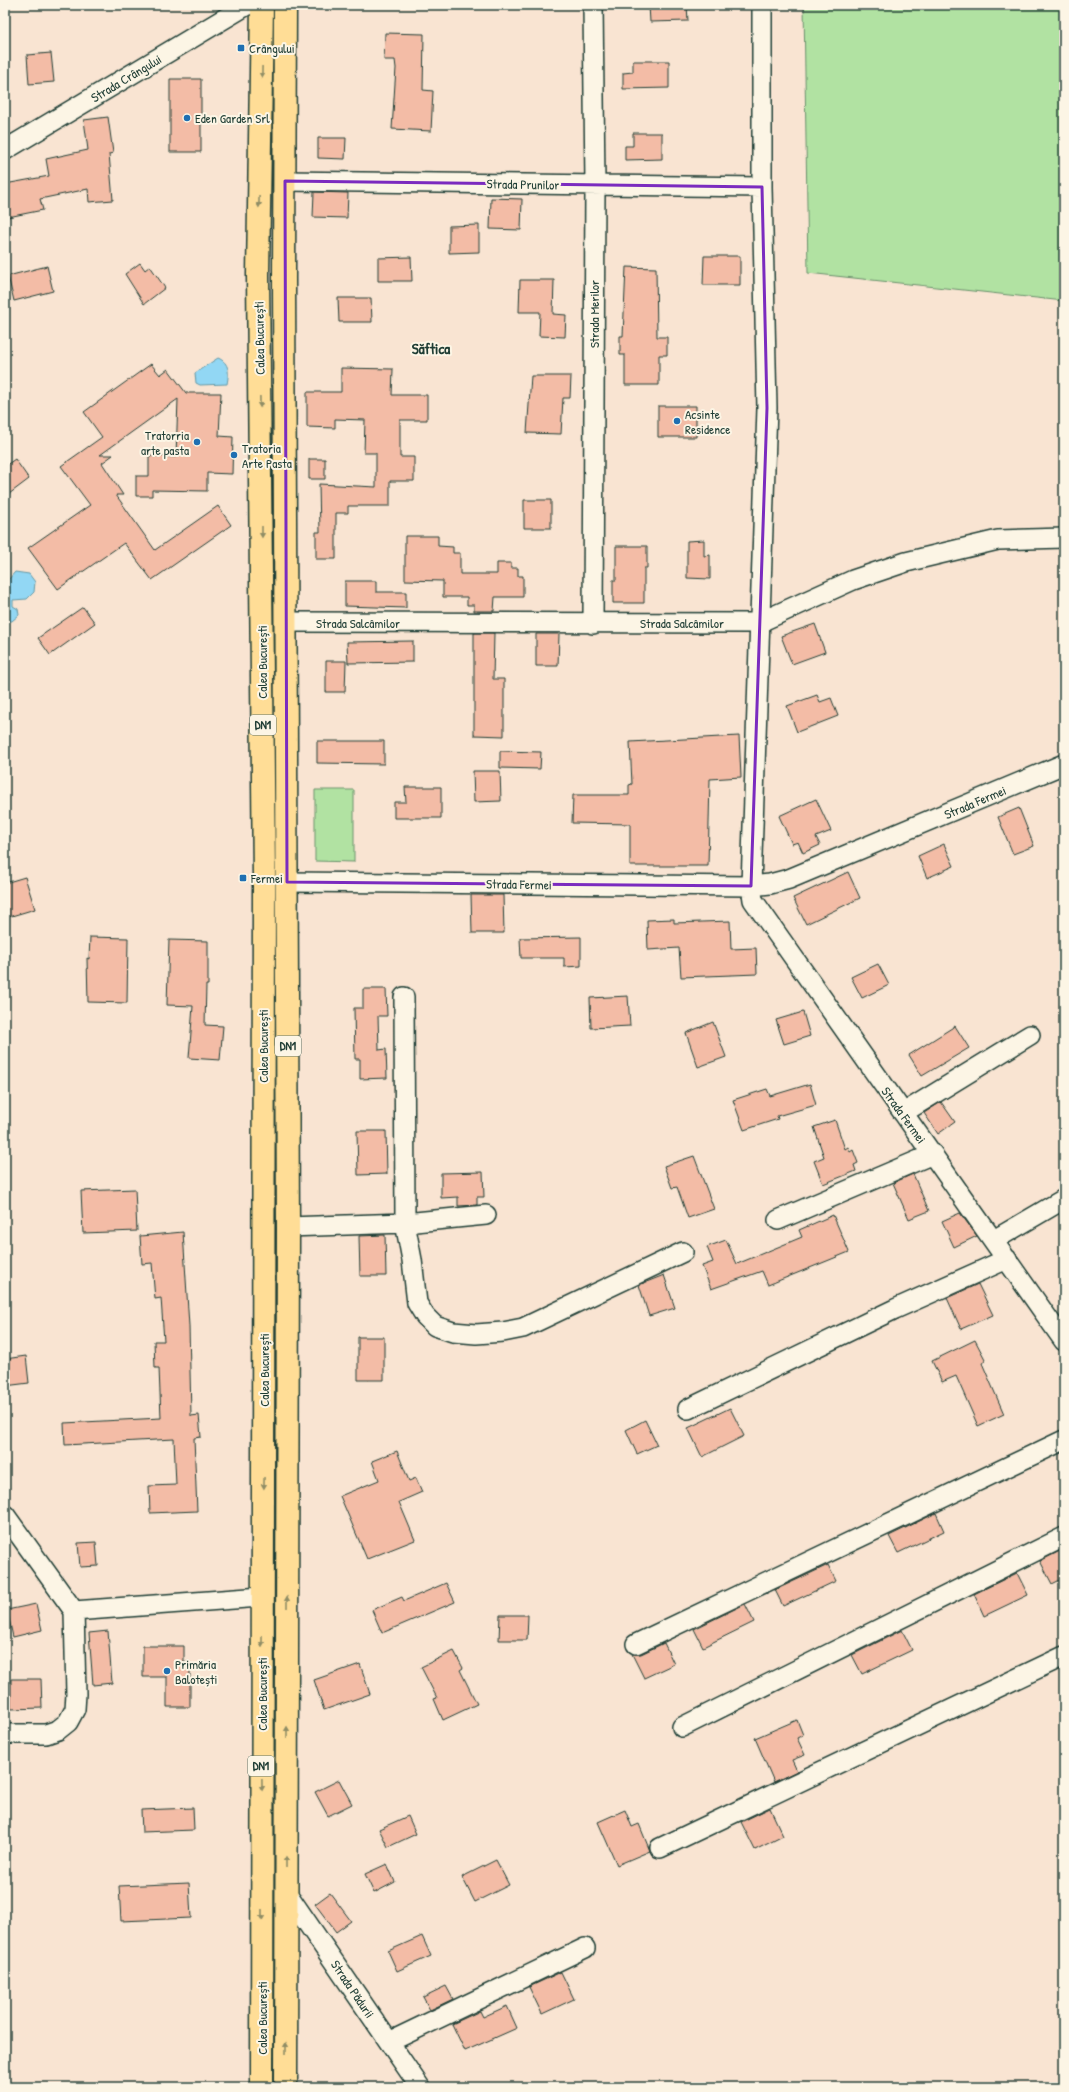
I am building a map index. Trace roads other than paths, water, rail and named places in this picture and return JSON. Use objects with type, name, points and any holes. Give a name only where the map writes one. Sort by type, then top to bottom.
[{"type":"highway","name":"Calea București","points":[[262,5],[258,275],[264,880],[262,2087]]},
{"type":"highway","name":"Calea București","points":[[285,5],[285,622],[288,882],[286,2087]]},
{"type":"street","name":"Strada Crângului","points":[[5,150],[247,5]]},
{"type":"street","name":"Strada Merilor","points":[[593,5],[593,624]]},
{"type":"street","points":[[750,886],[758,623],[767,408],[762,188],[762,5]]},
{"type":"street","name":"Strada Prunilor","points":[[285,181],[762,188]]},
{"type":"street","name":"Strada Salcâmilor","points":[[285,622],[593,624],[758,623],[853,580],[906,562],[998,540],[1064,538]]},
{"type":"street","name":"Strada Fermei","points":[[288,882],[750,886],[770,884],[789,879],[1064,764]]},
{"type":"street","name":"Strada Fermei","points":[[750,886],[753,900],[1064,1341]]},
{"type":"street","points":[[404,997],[405,1222],[412,1260],[417,1303],[425,1316],[435,1326],[453,1332],[476,1334],[503,1332],[523,1328],[683,1252]]},
{"type":"street","points":[[903,1113],[1030,1035]]},
{"type":"street","points":[[778,1220],[933,1154]]},
{"type":"street","points":[[994,1240],[1064,1199]]},
{"type":"street","points":[[288,1227],[405,1222],[486,1215]]},
{"type":"street","points":[[688,1409],[895,1309],[1007,1259]]},
{"type":"street","points":[[636,1644],[1064,1440]]},
{"type":"street","points":[[5,1515],[74,1611],[76,1694],[75,1709],[68,1722],[58,1730],[46,1734],[5,1734]]},
{"type":"street","points":[[682,1727],[1064,1537]]},
{"type":"street","points":[[74,1611],[262,1597]]},
{"type":"street","points":[[660,1848],[1064,1656]]},
{"type":"street","name":"Strada Pădurii","points":[[286,1892],[420,2087]]},
{"type":"street","points":[[389,2042],[586,1948]]},
{"type":"water","points":[[218,358],[227,366],[227,384],[200,385],[196,383],[195,373]]},
{"type":"water","points":[[15,572],[29,574],[35,582],[34,592],[27,599],[13,600],[13,606],[18,609],[19,615],[12,621],[6,621],[5,579],[8,580]]},
{"type":"place","name":"Crângului","points":[[241,48]]},
{"type":"place","name":"Eden Garden Srl","points":[[187,118]]},
{"type":"place","name":"Acsinte Residence","points":[[677,421]]},
{"type":"place","name":"Tratorria arte pasta","points":[[197,442]]},
{"type":"place","name":"Tratoria Arte Pasta","points":[[234,455]]},
{"type":"place","name":"Fermei","points":[[243,878]]},
{"type":"place","name":"Primăria Balotești","points":[[167,1671]]},
{"type":"district","name":"Săftica","points":[[431,349]]}]
